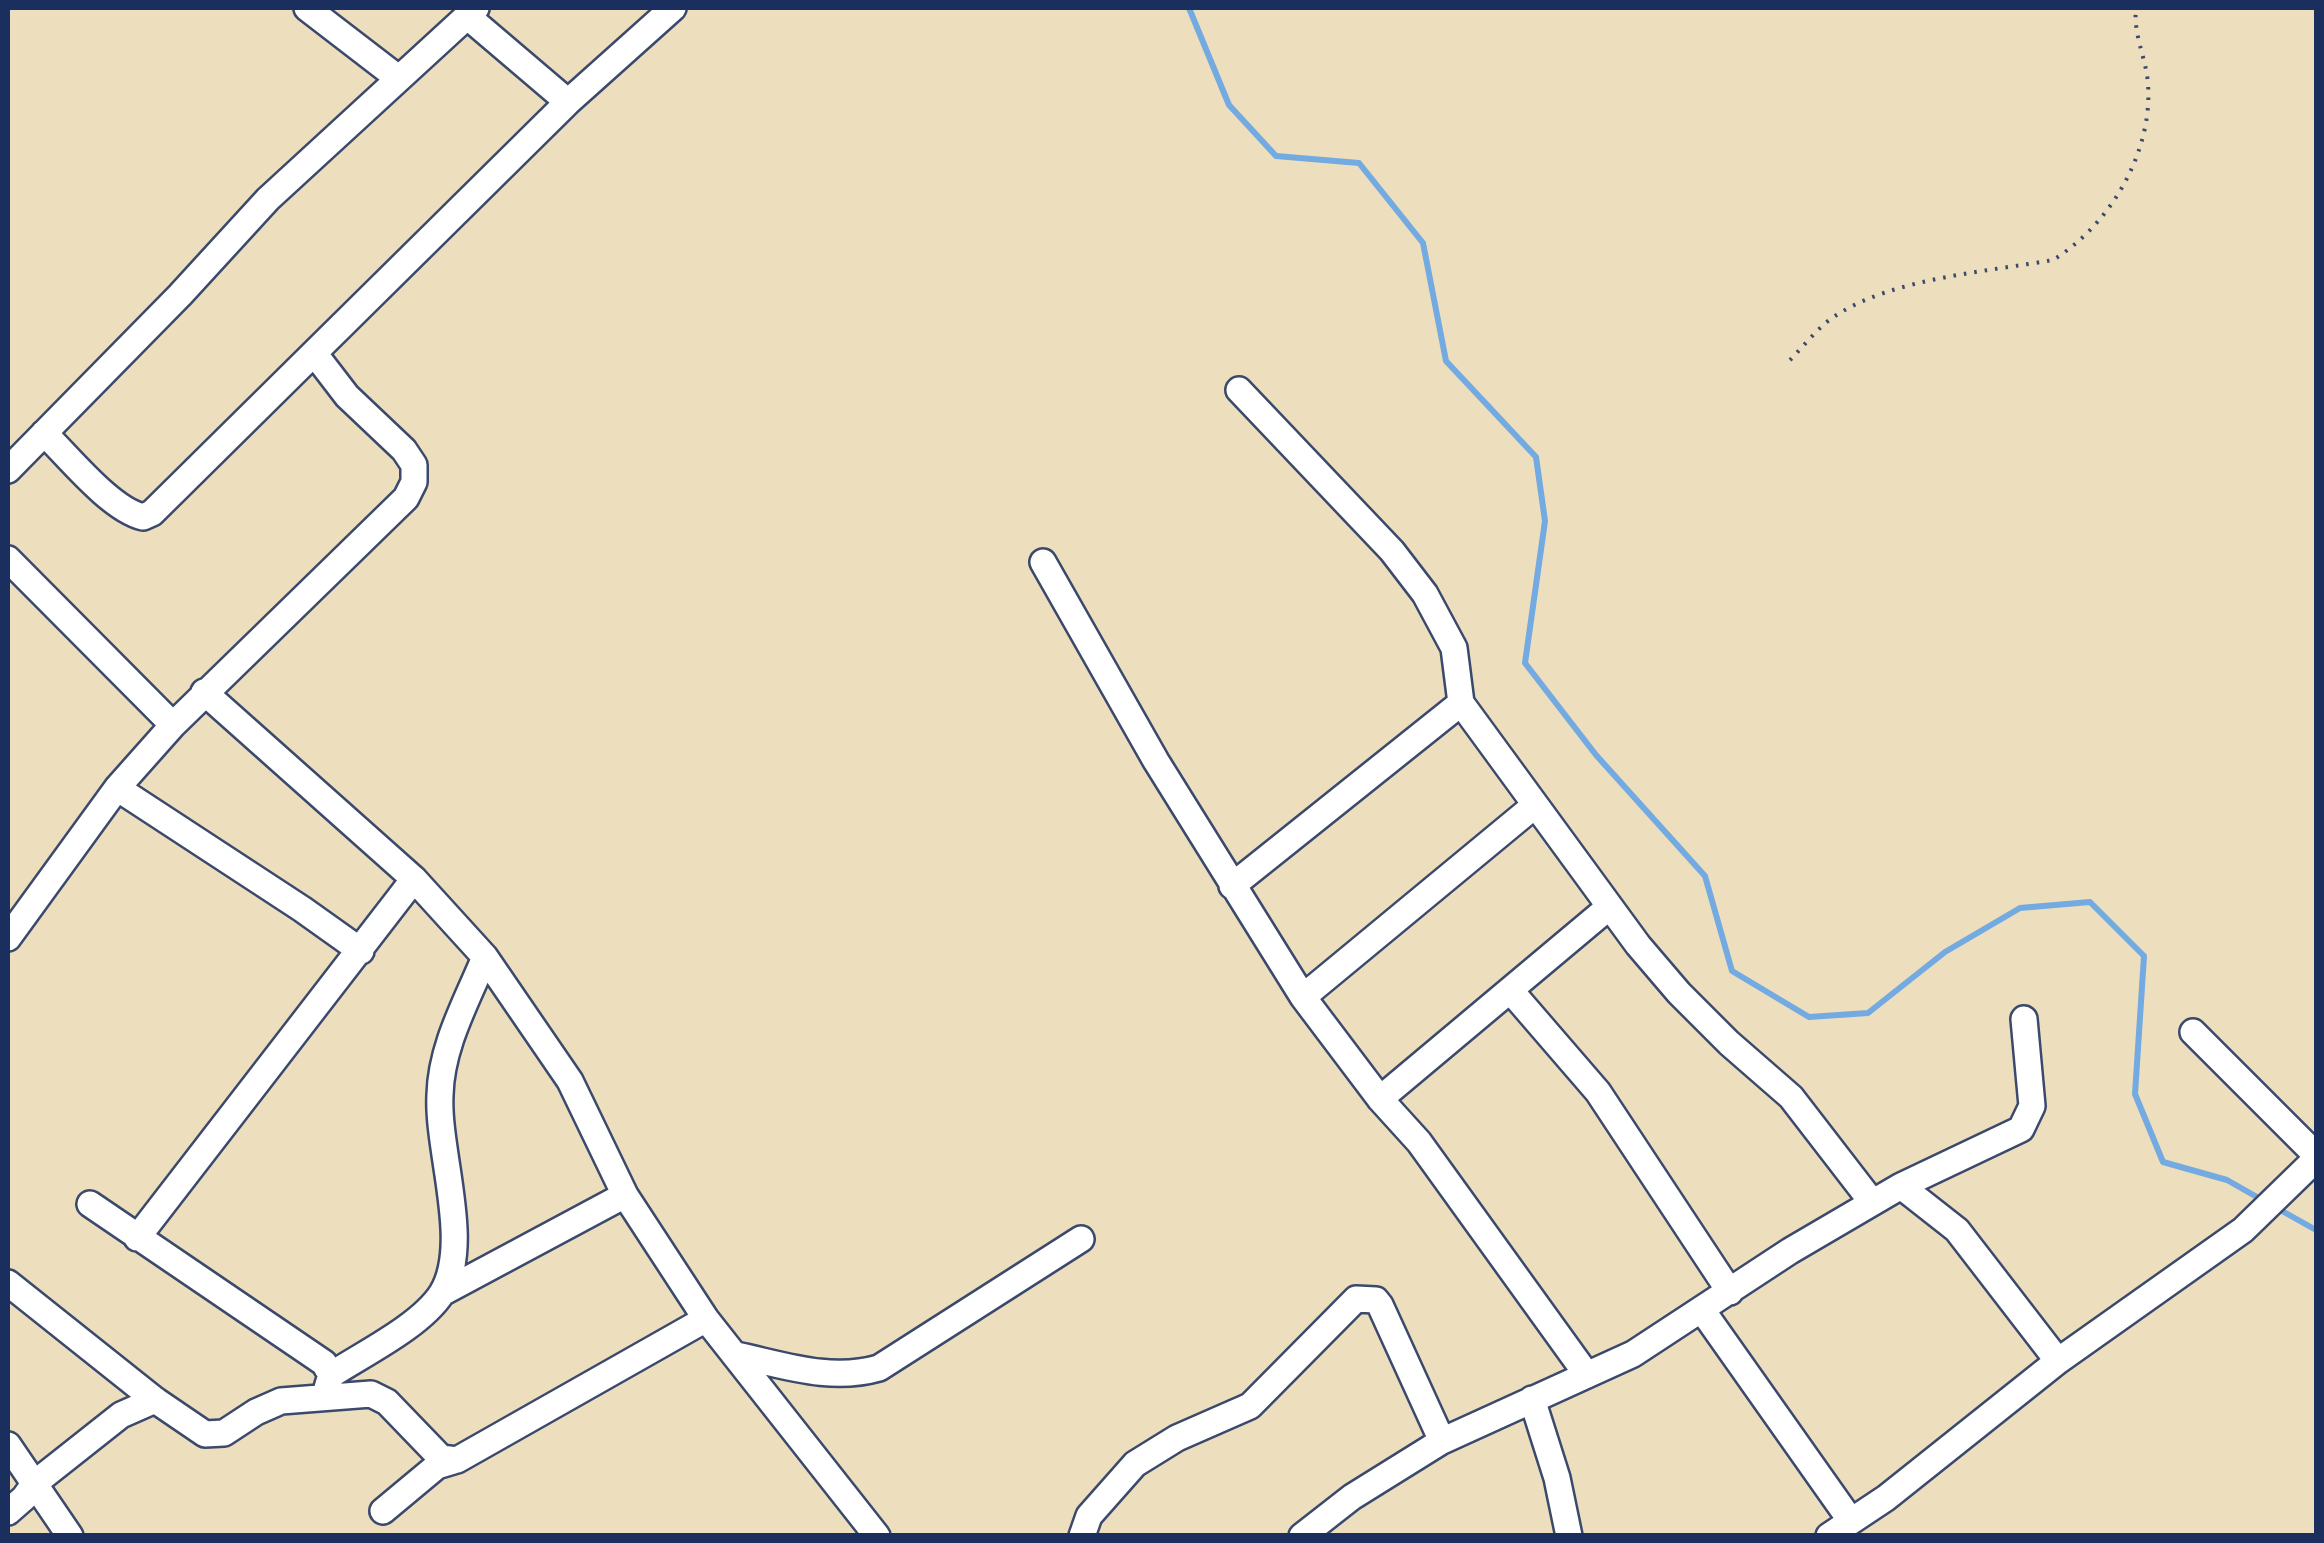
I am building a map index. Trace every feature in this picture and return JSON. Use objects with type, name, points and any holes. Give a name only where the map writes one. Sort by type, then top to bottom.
[{"type":"street","points":[[307,8],[398,78]]},
{"type":"street","points":[[44,433],[116,504],[143,517],[152,513],[568,102],[672,8]]},
{"type":"street","points":[[8,470],[180,295],[268,198],[472,12],[568,102]]},
{"type":"street","points":[[8,936],[117,788],[172,725],[406,498],[414,482],[414,465],[404,450],[356,406],[314,354]]},
{"type":"street","points":[[1239,390],[1392,551],[1424,594],[1454,648],[1461,702],[1609,907],[1679,993],[1791,1096],[1872,1202]]},
{"type":"street","points":[[8,558],[172,725]]},
{"type":"street","points":[[1043,562],[1156,761],[1303,997],[1380,1099],[1418,1142],[1587,1375]]},
{"type":"street","points":[[204,692],[414,880],[485,957],[570,1081],[625,1195],[706,1319],[877,1536]]},
{"type":"street","points":[[1232,886],[1461,702]]},
{"type":"street","points":[[117,788],[360,951]]},
{"type":"street","points":[[1303,997],[1534,806]]},
{"type":"street","points":[[137,1238],[414,880]]},
{"type":"street","points":[[1380,1099],[1609,907]]},
{"type":"street","points":[[330,1375],[428,1310],[442,1293],[450,1272],[454,1236],[440,1111],[443,1066],[485,957]]},
{"type":"street","points":[[1510,990],[1598,1092],[1730,1292]]},
{"type":"street","points":[[1302,1536],[1352,1497],[1442,1441],[1633,1354],[1872,1202],[2021,1129],[2032,1106],[2024,1019]]},
{"type":"street","points":[[1702,1310],[1840,1528],[1886,1498],[2058,1361],[2242,1230],[2316,1157],[2193,1032]]},
{"type":"street","points":[[1901,1186],[1957,1230],[2058,1361]]},
{"type":"street","points":[[442,1293],[625,1195]]},
{"type":"street","points":[[90,1204],[324,1364],[330,1375],[319,1399]]},
{"type":"street","points":[[736,1354],[824,1374],[852,1376],[879,1368],[1081,1239]]},
{"type":"street","points":[[8,1282],[197,1430],[224,1433],[269,1405],[361,1394],[380,1396],[441,1458],[457,1460]]},
{"type":"street","points":[[1082,1536],[1096,1506],[1135,1464],[1177,1438],[1250,1406],[1356,1299],[1376,1300],[1380,1304],[1442,1441]]},
{"type":"street","points":[[384,1512],[437,1466],[457,1460],[706,1319]]},
{"type":"street","points":[[1532,1399],[1557,1478],[1569,1536]]},
{"type":"street","points":[[8,1512],[35,1482],[121,1415],[155,1400]]},
{"type":"street","points":[[8,1445],[70,1536]]},
{"type":"path","points":[[1790,360],[1831,318],[1850,308],[1901,288],[2052,260],[2071,249],[2093,228],[2140,152],[2150,112],[2148,77],[2134,25],[2136,8]]},
{"type":"waterway","points":[[1189,8],[1229,105],[1276,156],[1359,163],[1423,243],[1446,361],[1536,457],[1545,521],[1525,663],[1596,755],[1705,876],[1732,971],[1809,1017],[1868,1013],[1945,952],[2020,908],[2090,902],[2144,956],[2135,1094],[2163,1162],[2227,1180],[2264,1201]]},
{"type":"waterway","points":[[2275,1207],[2316,1230]]}]
